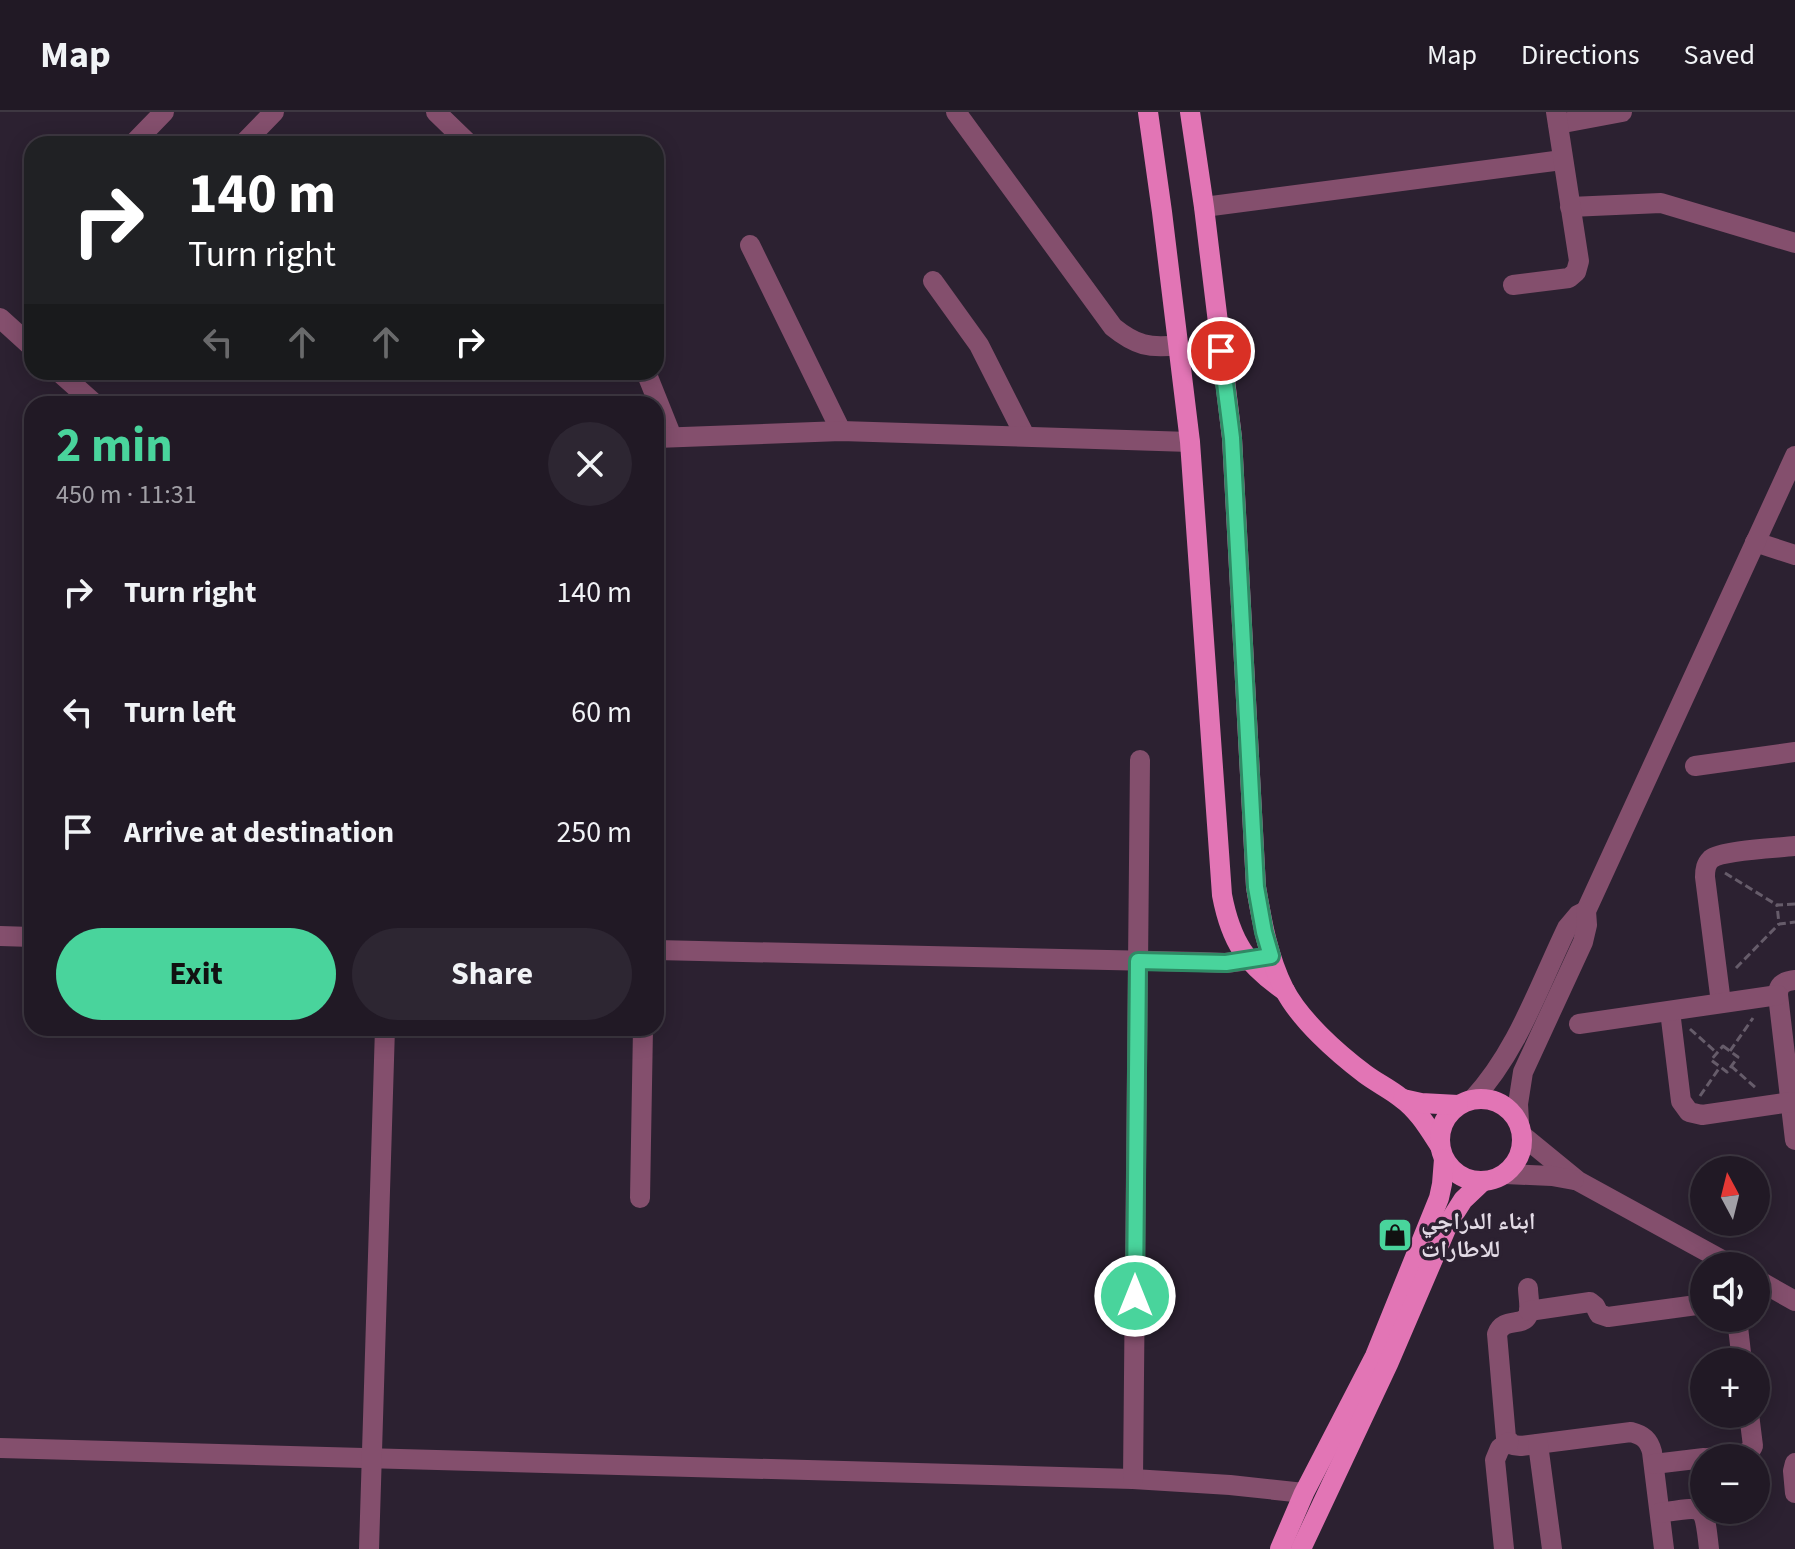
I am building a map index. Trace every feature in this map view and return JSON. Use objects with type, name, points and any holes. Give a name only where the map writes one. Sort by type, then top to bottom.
[{"type":"main road","points":[[1148,112],[1190,442],[1222,895],[1230,927],[1248,960],[1264,977],[1285,991]]},
{"type":"main road","points":[[1190,112],[1232,438],[1256,887],[1271,956],[1285,991],[1309,1023],[1337,1052],[1403,1099],[1423,1122],[1451,1168],[1460,1176],[1471,1180],[1494,1179],[1513,1167],[1519,1157],[1521,1129],[1505,1105],[1484,1098],[1430,1104],[1403,1099]]},
{"type":"main road","points":[[1280,1549],[1304,1493],[1375,1356],[1439,1198],[1443,1123],[1449,1113],[1465,1102]]},
{"type":"main road","points":[[1303,1549],[1449,1222],[1463,1200],[1483,1181]]},
{"type":"street","points":[[141,136],[164,112]]},
{"type":"street","points":[[255,136],[274,112]]},
{"type":"street","points":[[436,112],[461,136]]},
{"type":"street","points":[[956,112],[1113,327],[1143,345],[1161,348],[1178,345]]},
{"type":"street","points":[[1513,285],[1569,278],[1576,272],[1579,261],[1557,118],[1622,112]]},
{"type":"street","points":[[1204,207],[1562,160]]},
{"type":"street","points":[[1570,207],[1661,203],[1795,243]]},
{"type":"street","points":[[750,245],[841,431]]},
{"type":"street","points":[[933,281],[979,345],[1025,436]]},
{"type":"street","points":[[0,318],[24,340]]},
{"type":"street","points":[[68,380],[86,396]]},
{"type":"street","points":[[664,438],[841,431],[1190,442]]},
{"type":"street","points":[[1707,1252],[1578,1181],[1521,1129],[1518,1104],[1523,1072],[1583,942],[1586,911],[1795,456]]},
{"type":"street","points":[[1755,542],[1795,555]]},
{"type":"street","points":[[1695,766],[1795,752]]},
{"type":"street","points":[[1133,1479],[1140,760]]},
{"type":"street","points":[[1720,994],[1705,877],[1708,862],[1720,855],[1795,846]]},
{"type":"street","points":[[1465,1102],[1486,1085],[1503,1062],[1567,928],[1586,911]]},
{"type":"street","points":[[0,936],[24,937]]},
{"type":"street","points":[[664,950],[1226,963],[1271,956]]},
{"type":"street","points":[[1795,980],[1784,982],[1773,996],[1783,1103],[1795,1140]]},
{"type":"street","points":[[1579,1024],[1670,1011],[1720,994],[1773,996]]},
{"type":"street","points":[[1670,1011],[1681,1101],[1689,1112],[1702,1115],[1783,1103]]},
{"type":"street","points":[[369,1549],[385,1036]]},
{"type":"street","points":[[640,1198],[643,1036]]},
{"type":"street","points":[[1505,1174],[1552,1176],[1578,1181]]},
{"type":"street","points":[[1770,1287],[1795,1301]]},
{"type":"street","points":[[1528,1288],[1529,1311],[1523,1320],[1500,1326],[1497,1334],[1505,1433],[1509,1442],[1517,1446],[1631,1432],[1646,1438],[1654,1464],[1664,1549]]},
{"type":"street","points":[[1529,1311],[1590,1302],[1599,1314],[1608,1317],[1690,1306]]},
{"type":"street","points":[[1504,1549],[1495,1460],[1500,1448],[1509,1442]]},
{"type":"street","points":[[1538,1444],[1552,1549]]},
{"type":"street","points":[[0,1448],[1133,1479],[1304,1493]]},
{"type":"street","points":[[1654,1464],[1690,1460]]},
{"type":"street","points":[[1795,1463],[1795,1493]]},
{"type":"street","points":[[1660,1513],[1691,1508],[1699,1510],[1706,1520],[1709,1549]]},
{"type":"path","points":[[1708,862],[1777,905],[1795,904]]},
{"type":"path","points":[[1777,905],[1779,924]]},
{"type":"path","points":[[1720,994],[1779,924],[1795,922]]},
{"type":"path","points":[[1730,1051],[1773,996]]},
{"type":"path","points":[[1670,1011],[1717,1053]]},
{"type":"path","points":[[1723,1046],[1738,1057],[1727,1072],[1711,1060],[1717,1053],[1723,1046]]},
{"type":"path","points":[[1731,1066],[1783,1103]]},
{"type":"path","points":[[1689,1112],[1720,1067]]},
{"type":"place","name":"ابناء الدراجي للاطارات","points":[[1395,1235]]},
{"type":"route","points":[[1135,1296],[1138,961],[1226,963],[1271,956],[1256,887],[1232,438],[1221,351]]}]
